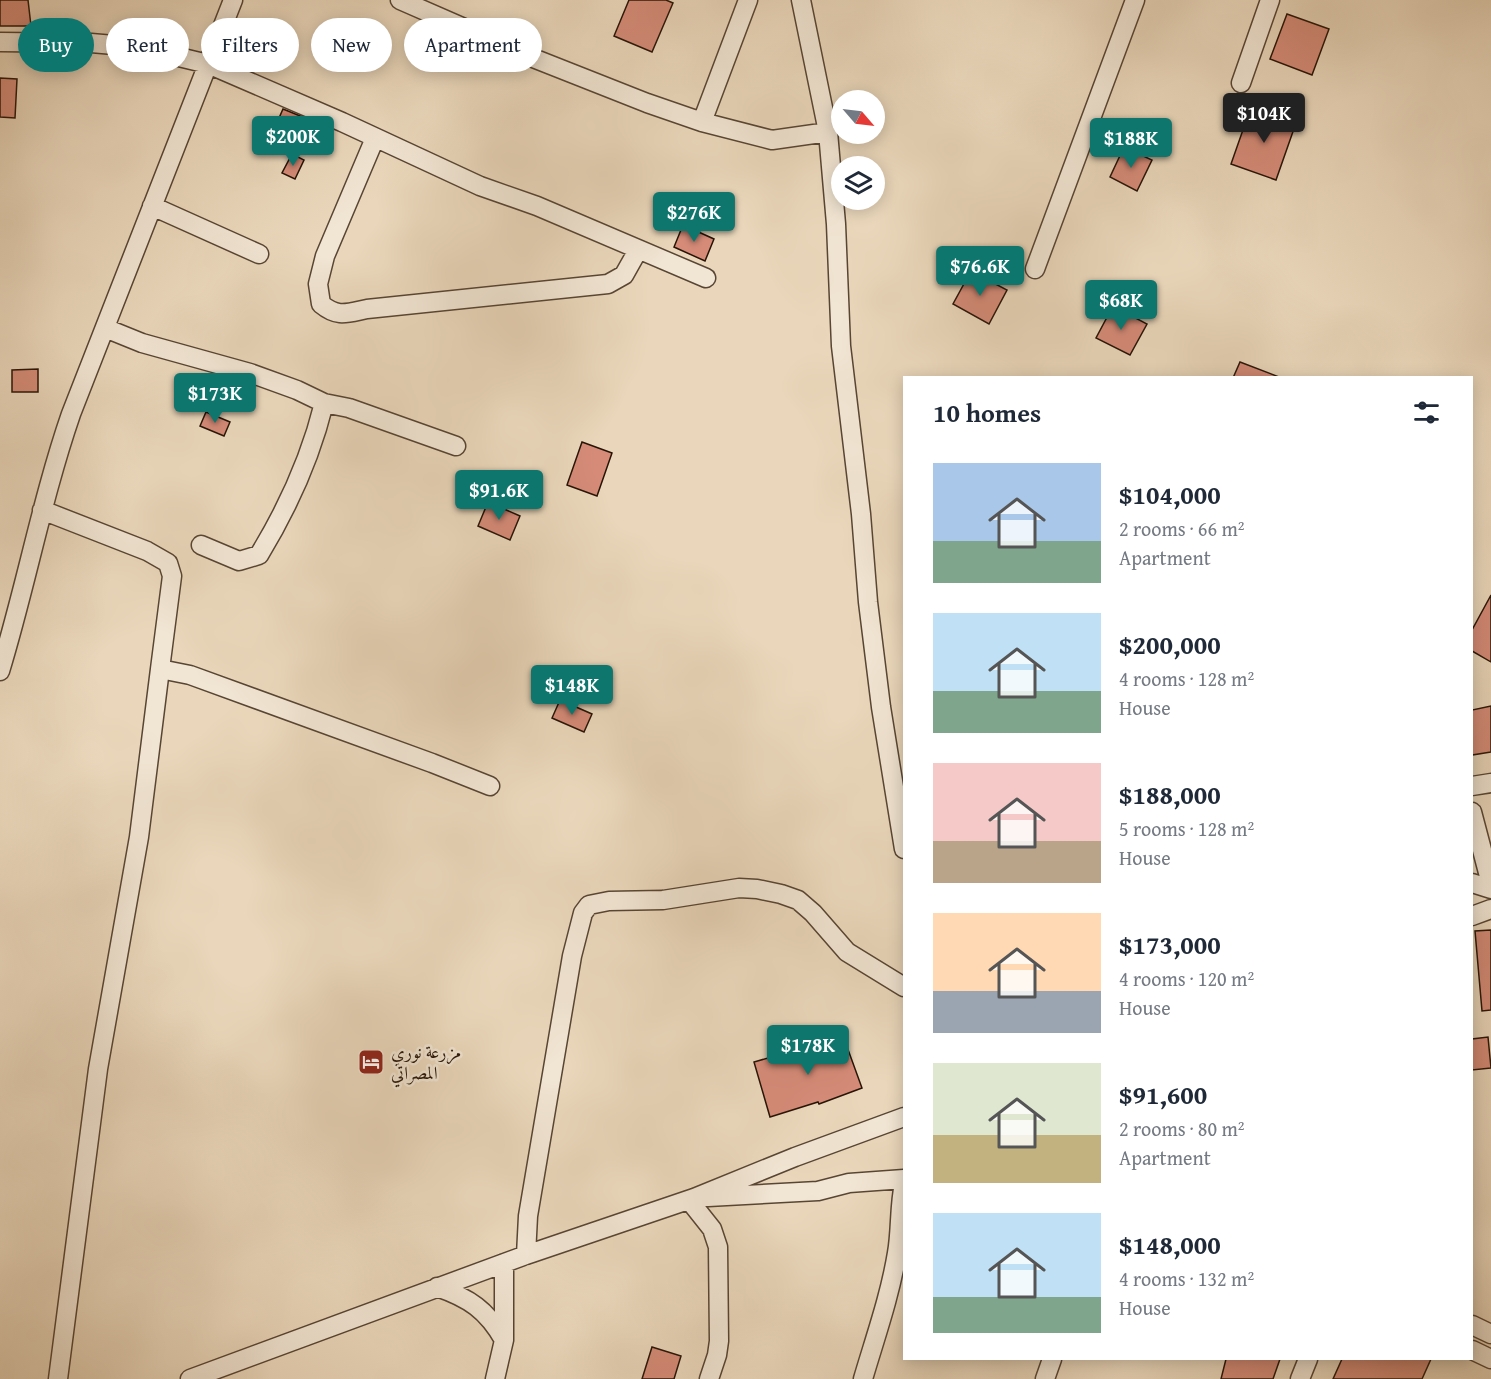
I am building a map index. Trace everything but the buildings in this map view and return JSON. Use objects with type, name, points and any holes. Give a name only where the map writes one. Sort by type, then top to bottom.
[{"type":"street","points":[[226,18],[233,0]]},
{"type":"street","points":[[400,0],[420,4],[543,62],[702,122],[772,140],[828,132]]},
{"type":"street","points":[[702,122],[748,0]]},
{"type":"street","points":[[801,0],[828,132],[836,224],[841,346],[861,514],[868,602],[881,707],[903,840]]},
{"type":"street","points":[[1035,269],[1135,0]]},
{"type":"street","points":[[1241,82],[1270,0]]},
{"type":"street","points":[[0,42],[91,43],[137,47],[201,62]]},
{"type":"street","points":[[0,671],[14,626],[42,510],[71,414],[205,72]]},
{"type":"street","points":[[226,72],[480,186],[673,262],[706,278]]},
{"type":"street","points":[[375,138],[325,256],[318,284],[321,304],[331,313],[341,314],[367,309],[608,284],[624,275],[638,250]]},
{"type":"street","points":[[152,206],[259,254]]},
{"type":"street","points":[[105,328],[142,343],[250,373],[297,390],[324,403],[349,408],[456,446]]},
{"type":"street","points":[[201,545],[239,561],[259,555],[273,532],[301,470],[318,428],[324,403]]},
{"type":"street","points":[[42,510],[147,551],[168,563],[172,576],[135,860],[96,1080],[58,1379]]},
{"type":"street","points":[[160,669],[190,675],[490,786]]},
{"type":"street","points":[[1473,786],[1491,783]]},
{"type":"street","points":[[1473,816],[1491,884]]},
{"type":"street","points":[[1473,883],[1491,890]]},
{"type":"street","points":[[526,1255],[528,1216],[572,956],[578,929],[589,906],[609,901],[663,900],[739,888],[781,894],[798,900],[813,913],[847,952],[903,986]]},
{"type":"street","points":[[1473,916],[1491,909]]},
{"type":"street","points":[[190,1379],[526,1255],[692,1199],[795,1157],[903,1118]]},
{"type":"street","points":[[692,1199],[818,1191],[849,1183],[903,1179]]},
{"type":"street","points":[[692,1199],[712,1229],[718,1247],[719,1341],[716,1361],[709,1379]]},
{"type":"street","points":[[863,1379],[891,1282],[901,1230],[903,1199]]},
{"type":"street","points":[[495,1379],[504,1340],[504,1263]]},
{"type":"street","points":[[437,1287],[453,1292],[482,1310],[493,1321],[504,1340]]},
{"type":"street","points":[[1473,1325],[1491,1334]]},
{"type":"street","points":[[1473,1350],[1491,1359]]},
{"type":"street","points":[[1045,1379],[1052,1360]]},
{"type":"street","points":[[1300,1379],[1308,1360]]},
{"type":"place","name":"مزرعة نوري المصراتي","points":[[371,1062]]}]
